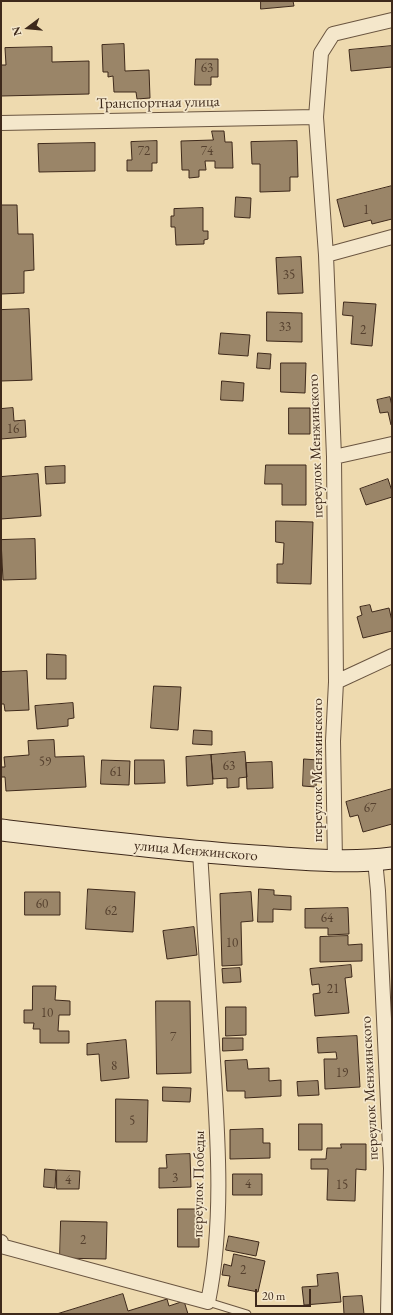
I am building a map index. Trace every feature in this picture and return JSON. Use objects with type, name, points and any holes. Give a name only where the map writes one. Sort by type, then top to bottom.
[{"type":"street","name":"переулок Менжинского","points":[[335,862],[333,741],[336,682],[334,457],[326,255],[316,117],[321,53],[333,34],[392,20]]},
{"type":"street","name":"Транспортная улица","points":[[1,123],[316,117]]},
{"type":"street","points":[[326,255],[392,237]]},
{"type":"street","points":[[334,457],[392,444]]},
{"type":"street","points":[[336,682],[392,656]]},
{"type":"street","name":"улица Менжинского","points":[[1,830],[200,852],[335,862],[383,859]]},
{"type":"street","name":"переулок Победы","points":[[200,852],[217,1122],[218,1217],[213,1276],[208,1302]]},
{"type":"street","name":"переулок Менжинского","points":[[383,859],[378,892],[391,1168],[388,1314]]},
{"type":"street","points":[[1,1242],[1,1246],[208,1302]]},
{"type":"lane","points":[[208,1302],[247,1314]]},
{"type":"building","points":[[261,1],[293,1],[294,6],[261,9]]},
{"type":"building","points":[[124,44],[125,71],[149,70],[150,98],[137,99],[136,92],[114,92],[113,76],[108,77],[108,72],[103,72],[102,45]]},
{"type":"building","points":[[392,46],[392,67],[351,71],[349,50]]},
{"type":"building","points":[[52,47],[52,62],[89,61],[89,94],[1,96],[1,65],[6,65],[5,48]]},
{"type":"building","points":[[196,59],[218,59],[218,77],[211,77],[211,85],[195,85]]},
{"type":"building","points":[[212,131],[224,131],[225,142],[232,142],[233,168],[215,168],[215,161],[205,161],[206,170],[199,170],[199,177],[189,178],[189,170],[182,170],[181,141],[213,140]]},
{"type":"building","points":[[157,141],[157,163],[152,163],[152,171],[127,171],[127,160],[132,160],[131,142]]},
{"type":"building","points":[[297,141],[298,177],[290,177],[290,191],[260,192],[260,164],[252,164],[251,142]]},
{"type":"building","points":[[95,143],[95,171],[39,172],[38,144]]},
{"type":"building","points":[[392,186],[392,219],[372,224],[371,220],[344,227],[337,200]]},
{"type":"building","points":[[236,197],[251,198],[250,218],[235,217]]},
{"type":"building","points":[[1,205],[17,205],[18,234],[33,234],[34,270],[24,271],[24,293],[1,294]]},
{"type":"building","points":[[203,208],[203,231],[208,231],[208,239],[204,240],[204,244],[176,245],[175,227],[171,227],[171,216],[174,216],[174,209]]},
{"type":"building","points":[[301,257],[303,293],[278,294],[276,258]]},
{"type":"building","points":[[344,302],[376,304],[372,346],[351,344],[353,316],[343,315]]},
{"type":"building","points":[[29,309],[32,380],[1,381],[1,310]]},
{"type":"building","points":[[267,312],[302,313],[302,342],[267,341]]},
{"type":"building","points":[[221,333],[250,335],[248,356],[219,354]]},
{"type":"building","points":[[258,353],[271,354],[270,369],[257,368]]},
{"type":"building","points":[[281,363],[306,363],[305,393],[281,392]]},
{"type":"building","points":[[222,381],[244,383],[243,401],[221,400]]},
{"type":"building","points":[[390,397],[392,406],[392,425],[388,412],[380,413],[377,400]]},
{"type":"building","points":[[13,408],[14,421],[25,420],[26,437],[1,439],[1,409]]},
{"type":"building","points":[[289,408],[310,408],[310,434],[289,434]]},
{"type":"building","points":[[266,465],[306,465],[306,505],[282,505],[282,484],[265,484]]},
{"type":"building","points":[[65,466],[65,483],[46,484],[45,467]]},
{"type":"building","points":[[38,474],[41,516],[1,519],[1,477]]},
{"type":"building","points":[[388,479],[392,491],[392,497],[366,505],[360,489]]},
{"type":"building","points":[[276,521],[313,522],[311,584],[277,583],[277,564],[283,564],[284,543],[276,542]]},
{"type":"building","points":[[35,539],[36,579],[3,580],[1,540]]},
{"type":"building","points":[[370,605],[372,612],[389,608],[392,621],[392,631],[363,638],[357,617],[362,615],[360,607]]},
{"type":"building","points":[[47,654],[66,655],[66,679],[47,679]]},
{"type":"building","points":[[27,671],[29,710],[5,711],[4,704],[1,704],[1,672]]},
{"type":"building","points":[[154,686],[181,687],[178,730],[151,728]]},
{"type":"building","points":[[73,703],[74,718],[68,719],[68,726],[37,729],[35,706]]},
{"type":"building","points":[[194,730],[212,731],[212,745],[193,744]]},
{"type":"building","points":[[54,740],[55,757],[84,756],[86,787],[6,791],[5,777],[1,777],[1,767],[5,767],[4,757],[29,755],[28,741]]},
{"type":"building","points":[[245,752],[247,777],[239,778],[239,787],[227,788],[227,778],[213,779],[211,755]]},
{"type":"building","points":[[211,755],[213,784],[187,786],[186,757]]},
{"type":"building","points":[[304,759],[318,760],[316,787],[303,786]]},
{"type":"building","points":[[102,760],[130,761],[129,785],[101,784]]},
{"type":"building","points":[[135,760],[164,760],[165,783],[135,784]]},
{"type":"building","points":[[272,762],[273,788],[247,789],[246,763]]},
{"type":"building","points":[[392,789],[392,824],[363,832],[358,815],[350,817],[346,802]]},
{"type":"building","points":[[88,889],[135,892],[133,932],[86,929]]},
{"type":"building","points":[[259,889],[274,890],[274,895],[291,896],[291,910],[273,909],[273,922],[258,922]]},
{"type":"building","points":[[25,892],[60,892],[60,915],[25,915]]},
{"type":"building","points":[[251,892],[253,921],[241,922],[242,965],[222,966],[220,894]]},
{"type":"building","points":[[348,908],[349,934],[328,935],[328,928],[305,928],[305,909]]},
{"type":"building","points":[[194,927],[197,955],[167,959],[163,931]]},
{"type":"building","points":[[348,936],[348,945],[362,944],[362,961],[320,962],[320,937]]},
{"type":"building","points":[[351,965],[352,977],[345,978],[349,1013],[315,1016],[313,994],[320,993],[319,984],[312,985],[310,969]]},
{"type":"building","points":[[240,968],[241,982],[223,983],[222,969]]},
{"type":"building","points":[[33,986],[56,986],[55,1000],[70,1001],[70,1015],[59,1015],[58,1031],[69,1031],[69,1043],[40,1043],[40,1029],[33,1029],[34,1023],[24,1023],[24,1010],[32,1010]]},
{"type":"building","points":[[156,1001],[190,1001],[191,1073],[157,1074]]},
{"type":"building","points":[[226,1007],[246,1007],[246,1035],[226,1036]]},
{"type":"building","points":[[357,1036],[360,1087],[325,1089],[324,1059],[337,1059],[336,1052],[318,1053],[317,1038]]},
{"type":"building","points":[[223,1038],[243,1038],[243,1050],[223,1051]]},
{"type":"building","points":[[126,1040],[129,1078],[101,1081],[99,1054],[87,1055],[87,1044]]},
{"type":"building","points":[[247,1060],[248,1069],[269,1068],[269,1081],[281,1080],[281,1096],[245,1098],[245,1091],[227,1091],[225,1061]]},
{"type":"building","points":[[318,1081],[319,1095],[298,1096],[297,1082]]},
{"type":"building","points":[[163,1087],[191,1088],[190,1102],[163,1101]]},
{"type":"building","points":[[116,1099],[148,1100],[147,1142],[116,1142]]},
{"type":"building","points":[[299,1124],[322,1124],[322,1150],[299,1150]]},
{"type":"building","points":[[263,1129],[263,1143],[270,1143],[270,1158],[230,1159],[230,1130]]},
{"type":"building","points":[[341,1144],[366,1144],[366,1170],[356,1169],[355,1201],[327,1200],[328,1169],[311,1169],[311,1159],[326,1159],[327,1148],[341,1148]]},
{"type":"building","points":[[190,1154],[191,1187],[159,1188],[159,1168],[167,1168],[166,1155]]},
{"type":"building","points":[[45,1169],[56,1170],[55,1188],[44,1187]]},
{"type":"building","points":[[57,1170],[80,1171],[79,1189],[57,1189]]},
{"type":"building","points":[[233,1174],[262,1174],[262,1195],[233,1195]]},
{"type":"building","points":[[178,1209],[199,1209],[199,1247],[178,1247]]},
{"type":"building","points":[[61,1221],[107,1222],[106,1259],[60,1258]]},
{"type":"building","points":[[229,1236],[259,1242],[256,1256],[226,1250]]},
{"type":"building","points":[[234,1254],[265,1261],[258,1292],[228,1286],[230,1276],[222,1275],[224,1264],[231,1266]]},
{"type":"building","points":[[338,1273],[341,1302],[304,1305],[302,1287],[318,1286],[317,1275]]},
{"type":"building","points":[[123,1294],[128,1311],[167,1299],[169,1306],[184,1301],[188,1314],[57,1314]]},
{"type":"building","points":[[362,1296],[364,1314],[344,1314],[343,1297]]}]
